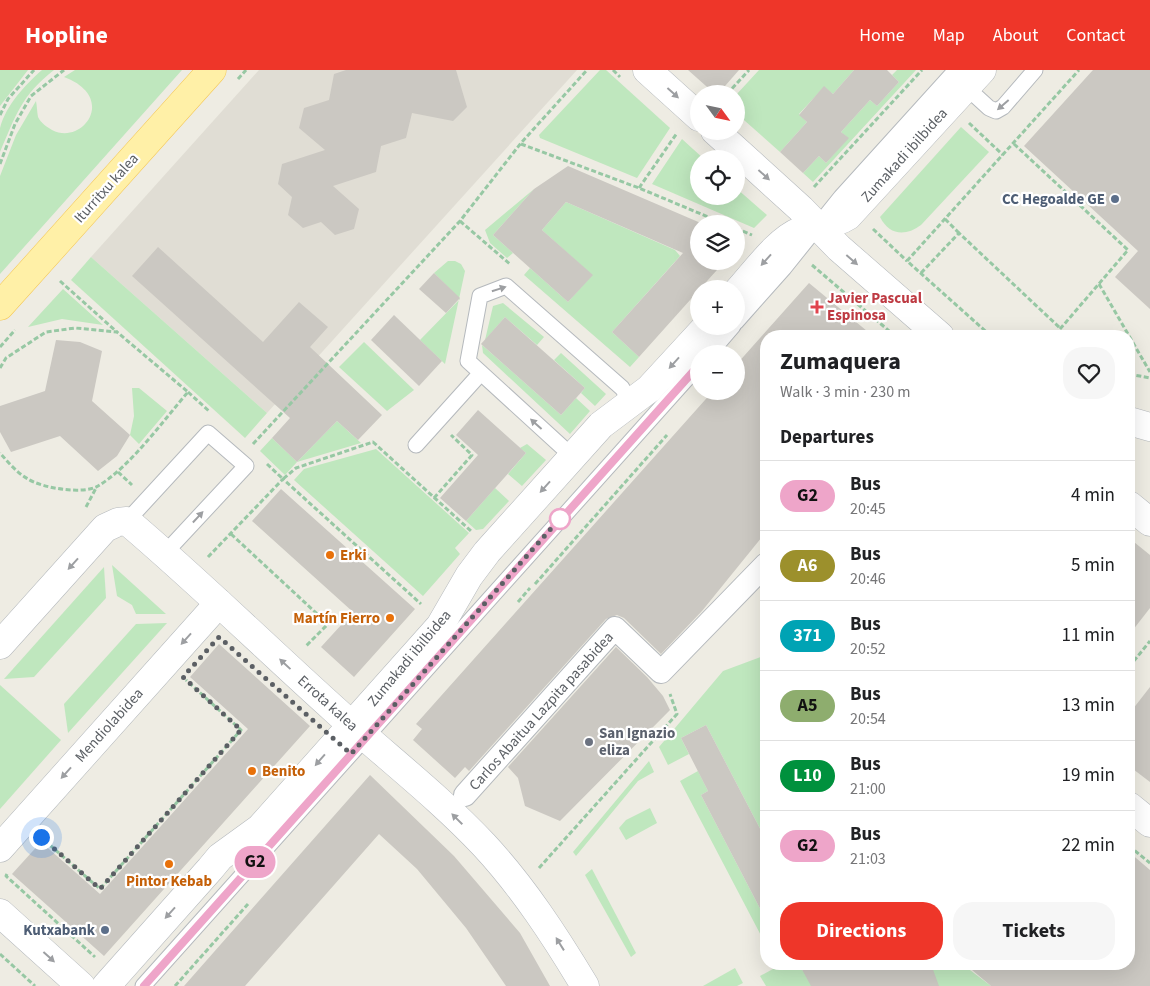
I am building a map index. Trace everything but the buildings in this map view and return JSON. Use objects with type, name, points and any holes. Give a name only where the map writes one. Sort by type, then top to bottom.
[{"type":"main road","name":"Iturritxu kalea","points":[[0,306],[212,70]]},
{"type":"street","points":[[647,70],[689,124]]},
{"type":"street","name":"Zumakadi ibilbidea","points":[[745,283],[785,240],[796,232],[837,222],[848,216],[968,76]]},
{"type":"street","points":[[725,140],[818,226],[839,248],[933,330]]},
{"type":"street","name":"Zumakadi ibilbidea","points":[[110,980],[210,868],[220,858],[260,828],[359,730],[440,626],[478,564],[601,425],[662,376],[699,335]]},
{"type":"street","points":[[1135,510],[1150,522]]},
{"type":"street","points":[[0,645],[116,524]]},
{"type":"street","name":"Errota kalea","points":[[116,524],[164,553],[446,808],[484,845],[542,917],[585,986]]},
{"type":"street","points":[[661,672],[760,570]]},
{"type":"street","name":"Mendiolabidea","points":[[6,858],[219,603]]},
{"type":"street","name":"Carlos Abaitua Lazpita pasabidea","points":[[464,795],[615,628],[661,672]]},
{"type":"street","points":[[1135,811],[1150,823]]},
{"type":"street","points":[[0,913],[81,986]]},
{"type":"lane","points":[[968,76],[989,108],[996,111],[1002,107],[1035,70]]},
{"type":"lane","points":[[745,312],[818,226]]},
{"type":"lane","points":[[573,457],[468,361],[480,296],[506,286],[622,388],[631,402]]},
{"type":"lane","points":[[716,345],[725,335]]},
{"type":"lane","points":[[416,445],[480,374]]},
{"type":"lane","name":"Zumakadi ibilbidea","points":[[144,986],[359,730],[690,375]]},
{"type":"lane","points":[[116,524],[208,433],[246,466],[164,553]]},
{"type":"path","points":[[0,115],[8,99],[34,70]]},
{"type":"path","points":[[0,164],[15,124],[31,96],[64,70]]},
{"type":"path","points":[[250,448],[460,221],[521,143],[588,70]]},
{"type":"path","points":[[735,85],[749,70]]},
{"type":"path","points":[[812,189],[922,70]]},
{"type":"path","points":[[907,261],[1079,70]]},
{"type":"path","points":[[638,188],[689,124]]},
{"type":"path","points":[[521,143],[704,215]]},
{"type":"path","points":[[945,219],[1060,328],[1128,250],[1014,144]]},
{"type":"path","points":[[871,227],[983,330]]},
{"type":"path","points":[[745,232],[757,237]]},
{"type":"path","points":[[921,273],[959,233]]},
{"type":"path","points":[[797,251],[888,330]]},
{"type":"path","points":[[0,453],[28,479],[51,488],[72,490],[96,488],[118,472],[188,392],[60,281]]},
{"type":"path","points":[[1099,284],[1126,330]]},
{"type":"path","points":[[0,368],[6,358],[46,332],[75,328],[117,332]]},
{"type":"path","points":[[1135,346],[1150,372]]},
{"type":"path","points":[[1135,375],[1150,378]]},
{"type":"path","points":[[434,498],[472,455],[449,433],[455,427]]},
{"type":"path","points":[[209,556],[283,479],[296,468],[373,442],[476,535]]},
{"type":"path","points":[[283,479],[425,608]]},
{"type":"path","points":[[231,534],[328,624],[306,646],[313,653]]},
{"type":"path","points":[[1135,660],[1150,641]]},
{"type":"path","points":[[537,870],[677,714],[661,672]]},
{"type":"path","points":[[41,837],[100,889],[241,730],[183,677]]},
{"type":"path","points":[[1135,851],[1150,862]]},
{"type":"path","points":[[6,858],[6,876],[110,980]]},
{"type":"path","points":[[0,954],[36,986]]},
{"type":"shaded area","points":[[259,70],[577,70],[267,413],[91,257]]},
{"type":"green space","points":[[0,70],[28,70],[0,106]]},
{"type":"green space","points":[[42,70],[54,70],[34,89],[21,107],[0,152],[0,128],[11,103]]},
{"type":"green space","points":[[75,70],[182,70],[0,274],[0,176],[16,135],[36,101],[38,117],[42,123],[52,130],[64,133],[75,131],[84,126],[90,117],[92,107],[89,96],[80,86],[64,77]]},
{"type":"green space","points":[[600,70],[606,70],[670,128],[637,178],[540,138],[539,135]]},
{"type":"green space","points":[[759,70],[854,70],[833,94],[824,87],[799,114],[807,122],[780,152],[745,121],[745,85]]},
{"type":"green space","points":[[897,70],[916,70],[813,182],[803,173],[819,156],[826,163],[848,138],[841,132],[870,100],[877,106],[899,82],[892,75]]},
{"type":"green space","points":[[961,127],[989,152],[921,225],[915,229],[903,232],[893,231],[888,228],[880,217]]},
{"type":"green space","points":[[682,139],[694,150],[690,150],[690,200],[652,184]]},
{"type":"green space","points":[[534,189],[493,235],[513,253],[507,258],[490,243],[485,230]]},
{"type":"green space","points":[[745,196],[767,215],[754,228],[745,224],[745,215],[724,215],[701,205],[745,205]]},
{"type":"green space","points":[[566,202],[675,250],[680,256],[612,332],[639,357],[630,367],[524,275],[530,268],[568,302],[592,275],[542,230]]},
{"type":"green space","points":[[91,257],[267,413],[245,438],[71,280]]},
{"type":"green space","points":[[448,261],[455,261],[461,264],[465,271],[459,298],[434,273]]},
{"type":"green space","points":[[63,289],[103,325],[62,319],[28,327]]},
{"type":"green space","points":[[459,300],[445,364],[420,340]]},
{"type":"green space","points":[[503,303],[544,337],[537,345],[505,317],[485,340],[493,306]]},
{"type":"green space","points":[[364,342],[414,390],[387,411],[339,367]]},
{"type":"green space","points":[[482,345],[561,415],[576,398],[590,411],[570,434],[483,353]]},
{"type":"green space","points":[[561,353],[606,394],[595,406],[581,393],[585,388],[554,360]]},
{"type":"green space","points":[[132,388],[139,388],[167,411],[139,444],[130,435],[134,416]]},
{"type":"green space","points":[[337,421],[361,443],[297,462]]},
{"type":"green space","points":[[272,438],[297,462],[285,475],[260,451]]},
{"type":"green space","points":[[527,444],[546,460],[522,486],[508,474],[526,453],[520,448]]},
{"type":"green space","points":[[376,449],[469,533],[455,548],[460,554],[423,596],[294,480],[304,469]]},
{"type":"green space","points":[[495,488],[509,501],[483,529],[476,530],[466,521]]},
{"type":"green space","points":[[112,565],[166,614],[136,614],[132,605],[117,596]]},
{"type":"green space","points":[[104,567],[106,598],[34,677],[4,679]]},
{"type":"green space","points":[[167,623],[68,733],[64,704],[136,624]]},
{"type":"green space","points":[[760,657],[760,828],[706,725],[681,738],[689,754],[668,765],[659,747],[723,671]]},
{"type":"green space","points":[[0,685],[61,740],[0,809]]},
{"type":"green space","points":[[649,761],[654,772],[638,781],[576,856],[573,852]]},
{"type":"green space","points":[[698,771],[708,791],[701,795],[760,908],[760,934],[680,781]]},
{"type":"green space","points":[[650,808],[657,823],[626,840],[619,828],[626,820]]},
{"type":"green space","points":[[592,869],[636,953],[631,957],[585,875]]},
{"type":"green space","points":[[735,968],[743,983],[737,986],[703,986]]},
{"type":"green space","points":[[771,970],[833,970],[815,986],[766,986],[760,976]]},
{"type":"green space","points":[[849,970],[876,970],[881,980],[896,975],[894,970],[970,970],[991,986],[840,986],[844,974]]},
{"type":"bus line","name":"G2","points":[[144,986],[690,375]]},
{"type":"place","name":"CC Hegoalde GE","points":[[1115,199]]},
{"type":"place","name":"Javier Pascual Espinosa","points":[[817,307]]},
{"type":"place","name":"Erki","points":[[330,555]]},
{"type":"place","name":"Martín Fierro","points":[[390,618]]},
{"type":"place","name":"San Ignazio eliza","points":[[589,742]]},
{"type":"place","name":"Benito","points":[[252,771]]},
{"type":"place","name":"Pintor Kebab","points":[[169,864]]},
{"type":"place","name":"Kutxabank","points":[[105,930]]},
{"type":"route","points":[[41,837],[100,889],[241,730],[183,677],[219,637],[351,754],[565,513],[560,519]]}]
